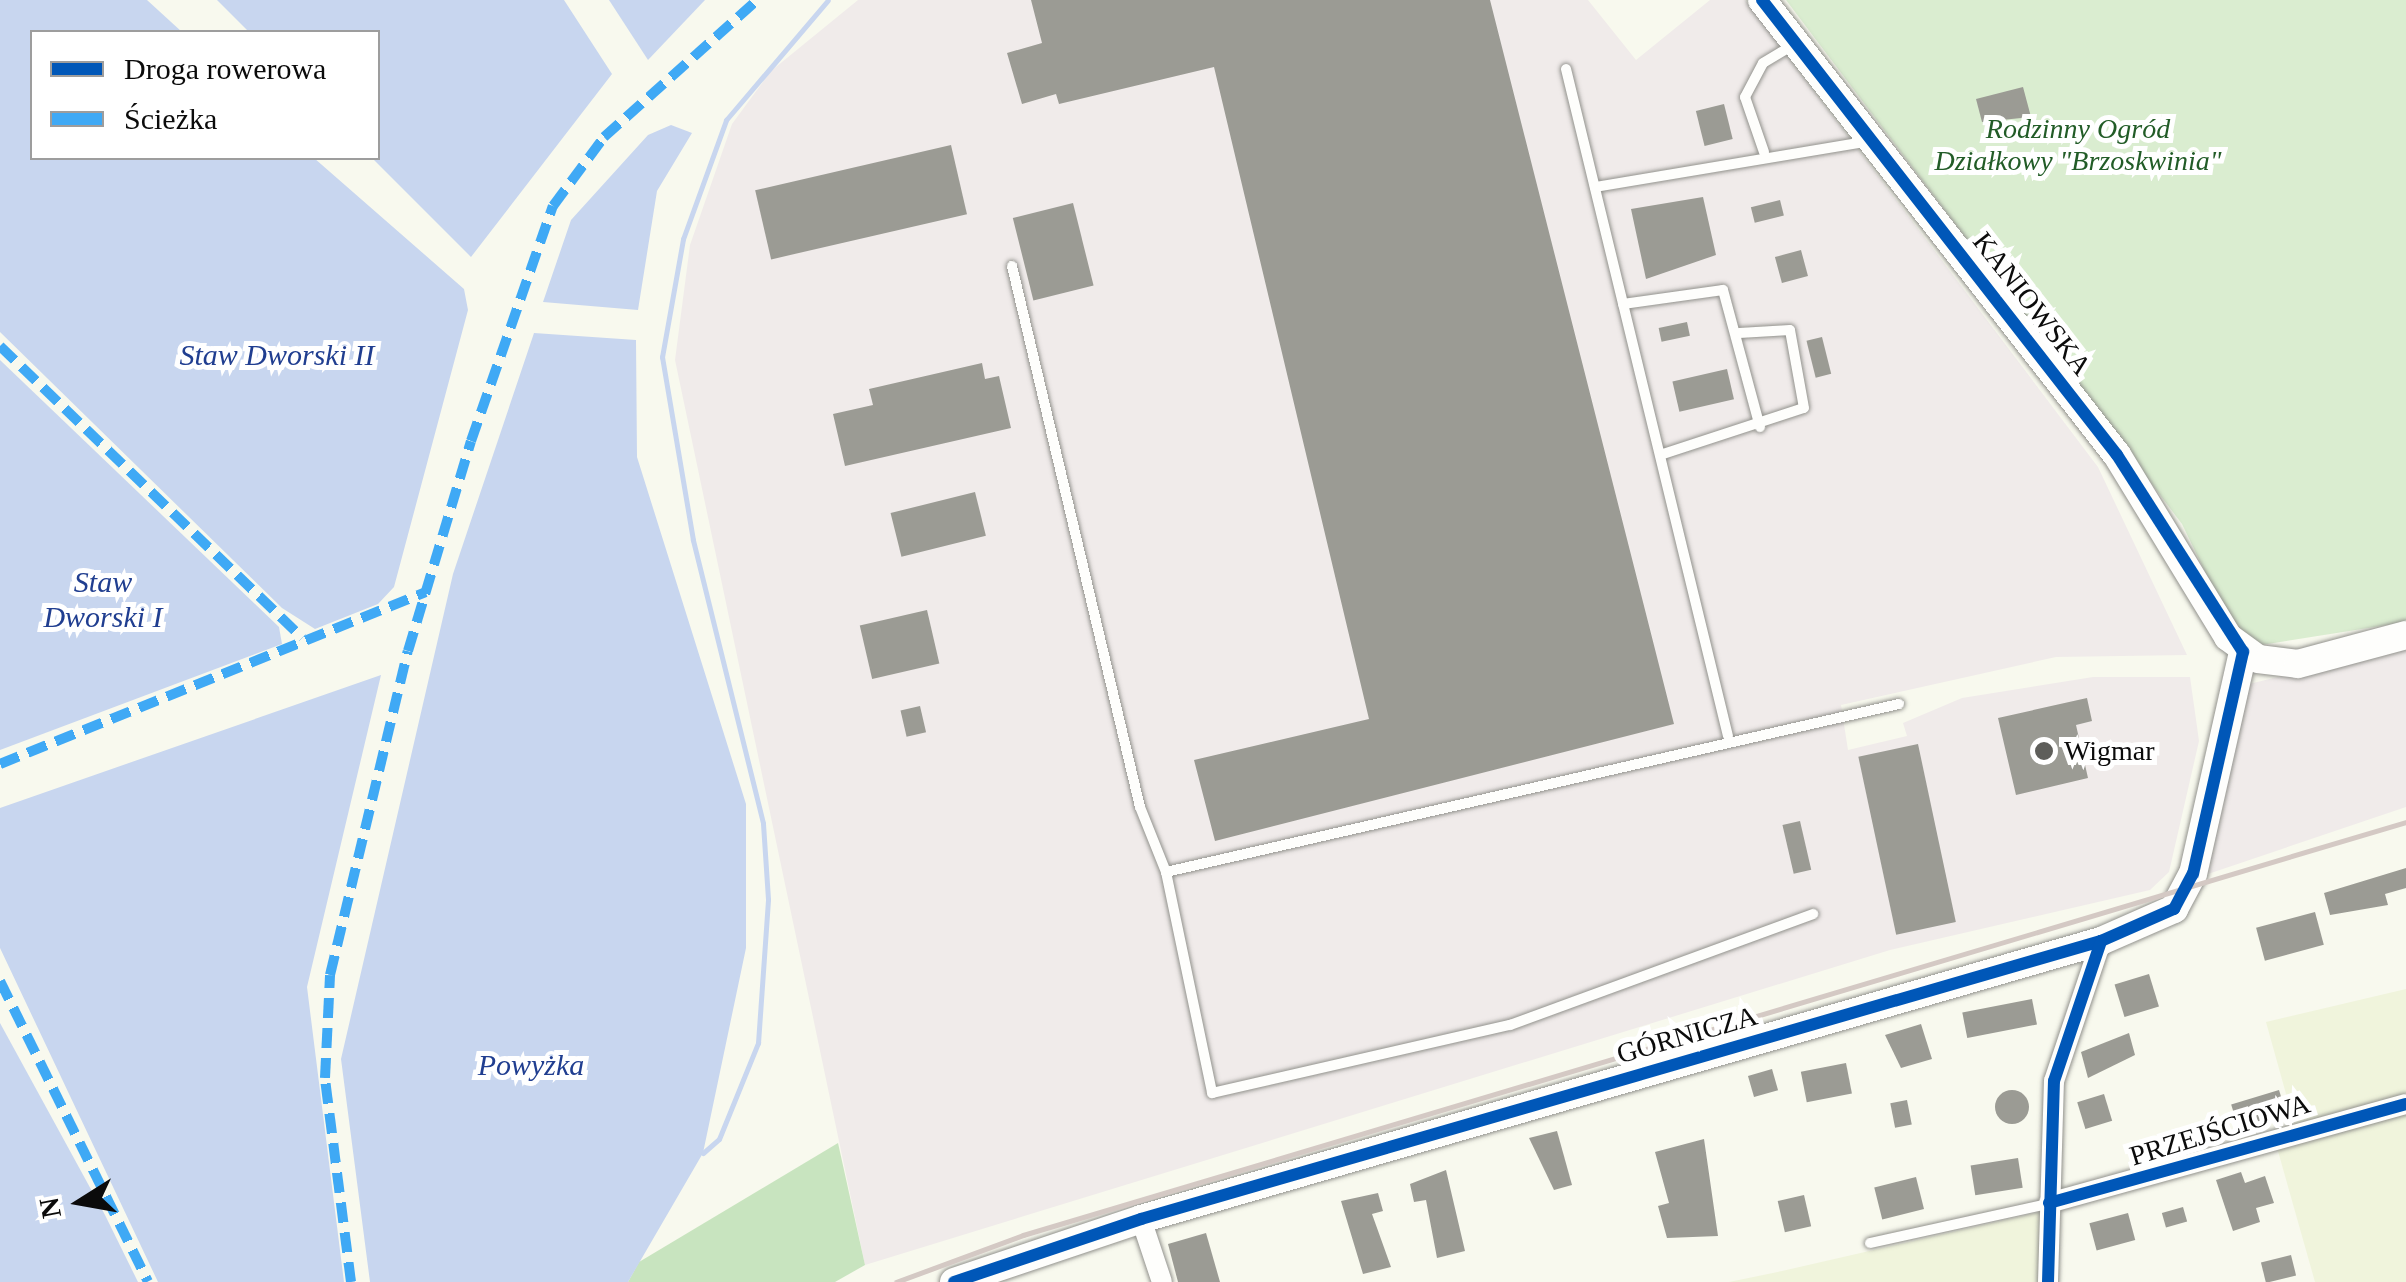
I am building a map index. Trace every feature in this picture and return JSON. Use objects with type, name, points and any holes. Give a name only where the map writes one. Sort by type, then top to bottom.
[{"type":"street","name":"KANIOWSKA","points":[[1762,0],[2117,454],[2243,652]]},
{"type":"street","points":[[2243,652],[2298,664],[2406,636]]},
{"type":"street","name":"GÓRNICZA","points":[[954,1282],[1141,1219],[2101,941],[2174,909],[2193,874],[2243,652]]},
{"type":"street","points":[[2048,1282],[2054,1081],[2101,941]]},
{"type":"street","name":"PRZEJŚCIOWA","points":[[2050,1204],[2406,1104]]},
{"type":"street","points":[[1141,1219],[1162,1282]]},
{"type":"lane","points":[[1764,152],[1745,97],[1762,64],[1797,43]]},
{"type":"lane","points":[[1566,69],[1728,736]]},
{"type":"lane","points":[[1595,186],[1764,152],[1875,141]]},
{"type":"lane","points":[[1012,266],[1140,807],[1166,872],[1212,1093],[1510,1025],[1813,914]]},
{"type":"lane","points":[[1624,304],[1723,290],[1739,333],[1760,427]]},
{"type":"lane","points":[[1660,454],[1760,427],[1804,408],[1805,388],[1790,330],[1739,333]]},
{"type":"lane","points":[[1166,872],[1444,814],[1728,736],[1899,704]]},
{"type":"lane","points":[[1870,1243],[2050,1204]]},
{"type":"shaded area","points":[[858,0],[1588,0],[1636,60],[1710,0],[1745,0],[2098,467],[2187,655],[2056,657],[1841,705],[1848,750],[1907,736],[1903,723],[1962,698],[2093,677],[2190,677],[2199,741],[2169,872],[2150,890],[1890,950],[865,1265],[675,360],[690,245],[732,124],[771,71]]},
{"type":"shaded area","points":[[2406,646],[2406,807],[2208,874],[2245,685]]},
{"type":"green space","name":"Rodzinny Ogród Działkowy \"Brzoskwinia\"","points":[[1786,0],[2406,0],[2406,622],[2242,648],[2182,524]]},
{"type":"green space","points":[[2406,989],[2406,1096],[2295,1126],[2266,1022]]},
{"type":"green space","points":[[2406,1111],[2406,1282],[2315,1282],[2276,1144]]},
{"type":"green space","points":[[838,1143],[865,1265],[835,1282],[628,1282],[639,1262]]},
{"type":"green space","points":[[2040,1212],[2039,1282],[1729,1282],[1782,1271]]},
{"type":"water","name":"Staw Dworski II","points":[[0,0],[147,0],[180,30],[30,30],[30,160],[316,160],[464,289],[468,310],[394,587],[378,604],[315,629],[282,608],[0,332]]},
{"type":"water","points":[[217,0],[564,0],[612,74],[471,257],[374,160],[380,160],[380,30],[247,30]]},
{"type":"water","points":[[609,0],[705,0],[648,60]]},
{"type":"water","points":[[671,125],[692,133],[657,191],[638,310],[543,302],[571,220],[648,135]]},
{"type":"water","name":"Powyżka","points":[[534,333],[636,340],[637,457],[746,804],[746,948],[703,1153],[628,1282],[370,1282],[341,1059],[453,574]]},
{"type":"water","name":"Staw Dworski I","points":[[0,360],[279,627],[282,644],[0,750]]},
{"type":"water","points":[[381,675],[307,987],[344,1282],[158,1282],[0,948],[0,808]]},
{"type":"water","points":[[0,1023],[105,1215],[138,1282],[0,1282]]},
{"type":"building","points":[[1031,0],[1490,0],[1674,724],[1215,841],[1194,760],[1369,719],[1214,67],[1059,104],[1056,94],[1022,104],[1007,53],[1042,43]]},
{"type":"building","points":[[2023,87],[2031,117],[1982,122],[1976,99]]},
{"type":"building","points":[[1724,104],[1733,139],[1705,146],[1696,111]]},
{"type":"building","points":[[951,145],[967,214],[771,259],[755,190]]},
{"type":"building","points":[[1703,197],[1716,255],[1646,279],[1631,209]]},
{"type":"building","points":[[1780,200],[1784,216],[1755,223],[1751,207]]},
{"type":"building","points":[[1073,203],[1094,285],[1033,300],[1013,218]]},
{"type":"building","points":[[1801,250],[1808,276],[1782,283],[1775,257]]},
{"type":"building","points":[[1687,322],[1690,336],[1662,342],[1659,328]]},
{"type":"building","points":[[1822,337],[1831,374],[1816,378],[1806,341]]},
{"type":"building","points":[[982,363],[985,379],[999,376],[1011,428],[845,466],[833,414],[873,405],[869,389]]},
{"type":"building","points":[[1727,369],[1734,399],[1679,412],[1672,382]]},
{"type":"building","points":[[975,492],[986,536],[901,557],[891,513]]},
{"type":"building","points":[[927,610],[939,664],[872,679],[860,626]]},
{"type":"building","name":"Wigmar","points":[[2087,698],[2092,721],[2076,725],[2088,778],[2016,795],[1998,718]]},
{"type":"building","points":[[920,706],[926,732],[907,737],[901,710]]},
{"type":"building","points":[[1918,744],[1956,922],[1896,935],[1858,757]]},
{"type":"building","points":[[1800,821],[1811,870],[1794,874],[1782,825]]},
{"type":"building","points":[[2406,868],[2406,888],[2385,894],[2388,905],[2330,915],[2324,893]]},
{"type":"building","points":[[2315,912],[2324,945],[2265,961],[2256,928]]},
{"type":"building","points":[[2149,974],[2159,1007],[2125,1017],[2115,985]]},
{"type":"building","points":[[2032,999],[2037,1025],[1967,1038],[1962,1013]]},
{"type":"building","points":[[1921,1024],[1932,1059],[1901,1068],[1885,1035]]},
{"type":"building","points":[[2129,1033],[2135,1055],[2088,1078],[2081,1052]]},
{"type":"building","points":[[1846,1063],[1852,1093],[1807,1102],[1801,1072]]},
{"type":"building","points":[[1772,1069],[1778,1090],[1754,1097],[1748,1076]]},
{"type":"building","points":[[2012,1090],[2024,1095],[2029,1107],[2024,1119],[2012,1124],[2000,1119],[1995,1107],[2000,1095]]},
{"type":"building","points":[[2279,1090],[2286,1113],[2238,1128],[2231,1105]]},
{"type":"building","points":[[2104,1094],[2112,1121],[2085,1129],[2077,1102]]},
{"type":"building","points":[[1907,1100],[1912,1125],[1895,1128],[1890,1103]]},
{"type":"building","points":[[1557,1131],[1572,1185],[1554,1190],[1529,1138]]},
{"type":"building","points":[[1704,1139],[1718,1236],[1667,1238],[1658,1206],[1669,1203],[1655,1152]]},
{"type":"building","points":[[2018,1158],[2023,1188],[1975,1195],[1971,1166]]},
{"type":"building","points":[[1446,1170],[1465,1251],[1437,1258],[1426,1200],[1414,1202],[1410,1184]]},
{"type":"building","points":[[2241,1172],[2245,1183],[2265,1176],[2274,1203],[2256,1208],[2260,1222],[2233,1231],[2216,1180]]},
{"type":"building","points":[[1916,1177],[1924,1209],[1882,1219],[1874,1187]]},
{"type":"building","points":[[1378,1193],[1383,1211],[1372,1214],[1391,1267],[1363,1274],[1341,1201]]},
{"type":"building","points":[[1804,1195],[1811,1226],[1785,1232],[1778,1201]]},
{"type":"building","points":[[2183,1207],[2187,1221],[2166,1227],[2162,1213]]},
{"type":"building","points":[[2128,1213],[2135,1240],[2097,1250],[2089,1223]]},
{"type":"building","points":[[1206,1233],[1220,1282],[1178,1282],[1168,1244]]},
{"type":"building","points":[[2291,1255],[2296,1275],[2266,1282],[2261,1262]]},
{"type":"waterway","points":[[703,1153],[719,1139],[758,1043],[768,899],[763,823],[693,540],[662,357],[683,239],[726,120],[828,0]]},
{"type":"railway","points":[[896,1282],[1023,1235],[2406,822]]},
{"type":"marked path","points":[[351,1282],[325,1078],[330,975],[408,651],[471,441],[553,206],[604,137],[757,0]]},
{"type":"marked path","points":[[0,346],[302,638]]},
{"type":"marked path","points":[[0,764],[426,592]]},
{"type":"marked path","points":[[0,981],[148,1282]]},
{"type":"cycle path","points":[[954,1282],[1141,1219],[2101,941],[2174,909],[2193,874],[2243,652],[2117,455],[1762,0]]},
{"type":"cycle path","points":[[2048,1282],[2054,1081],[2101,941]]},
{"type":"cycle path","points":[[2049,1203],[2406,1104]]},
{"type":"place","name":"Wigmar","points":[[2044,751]]}]
